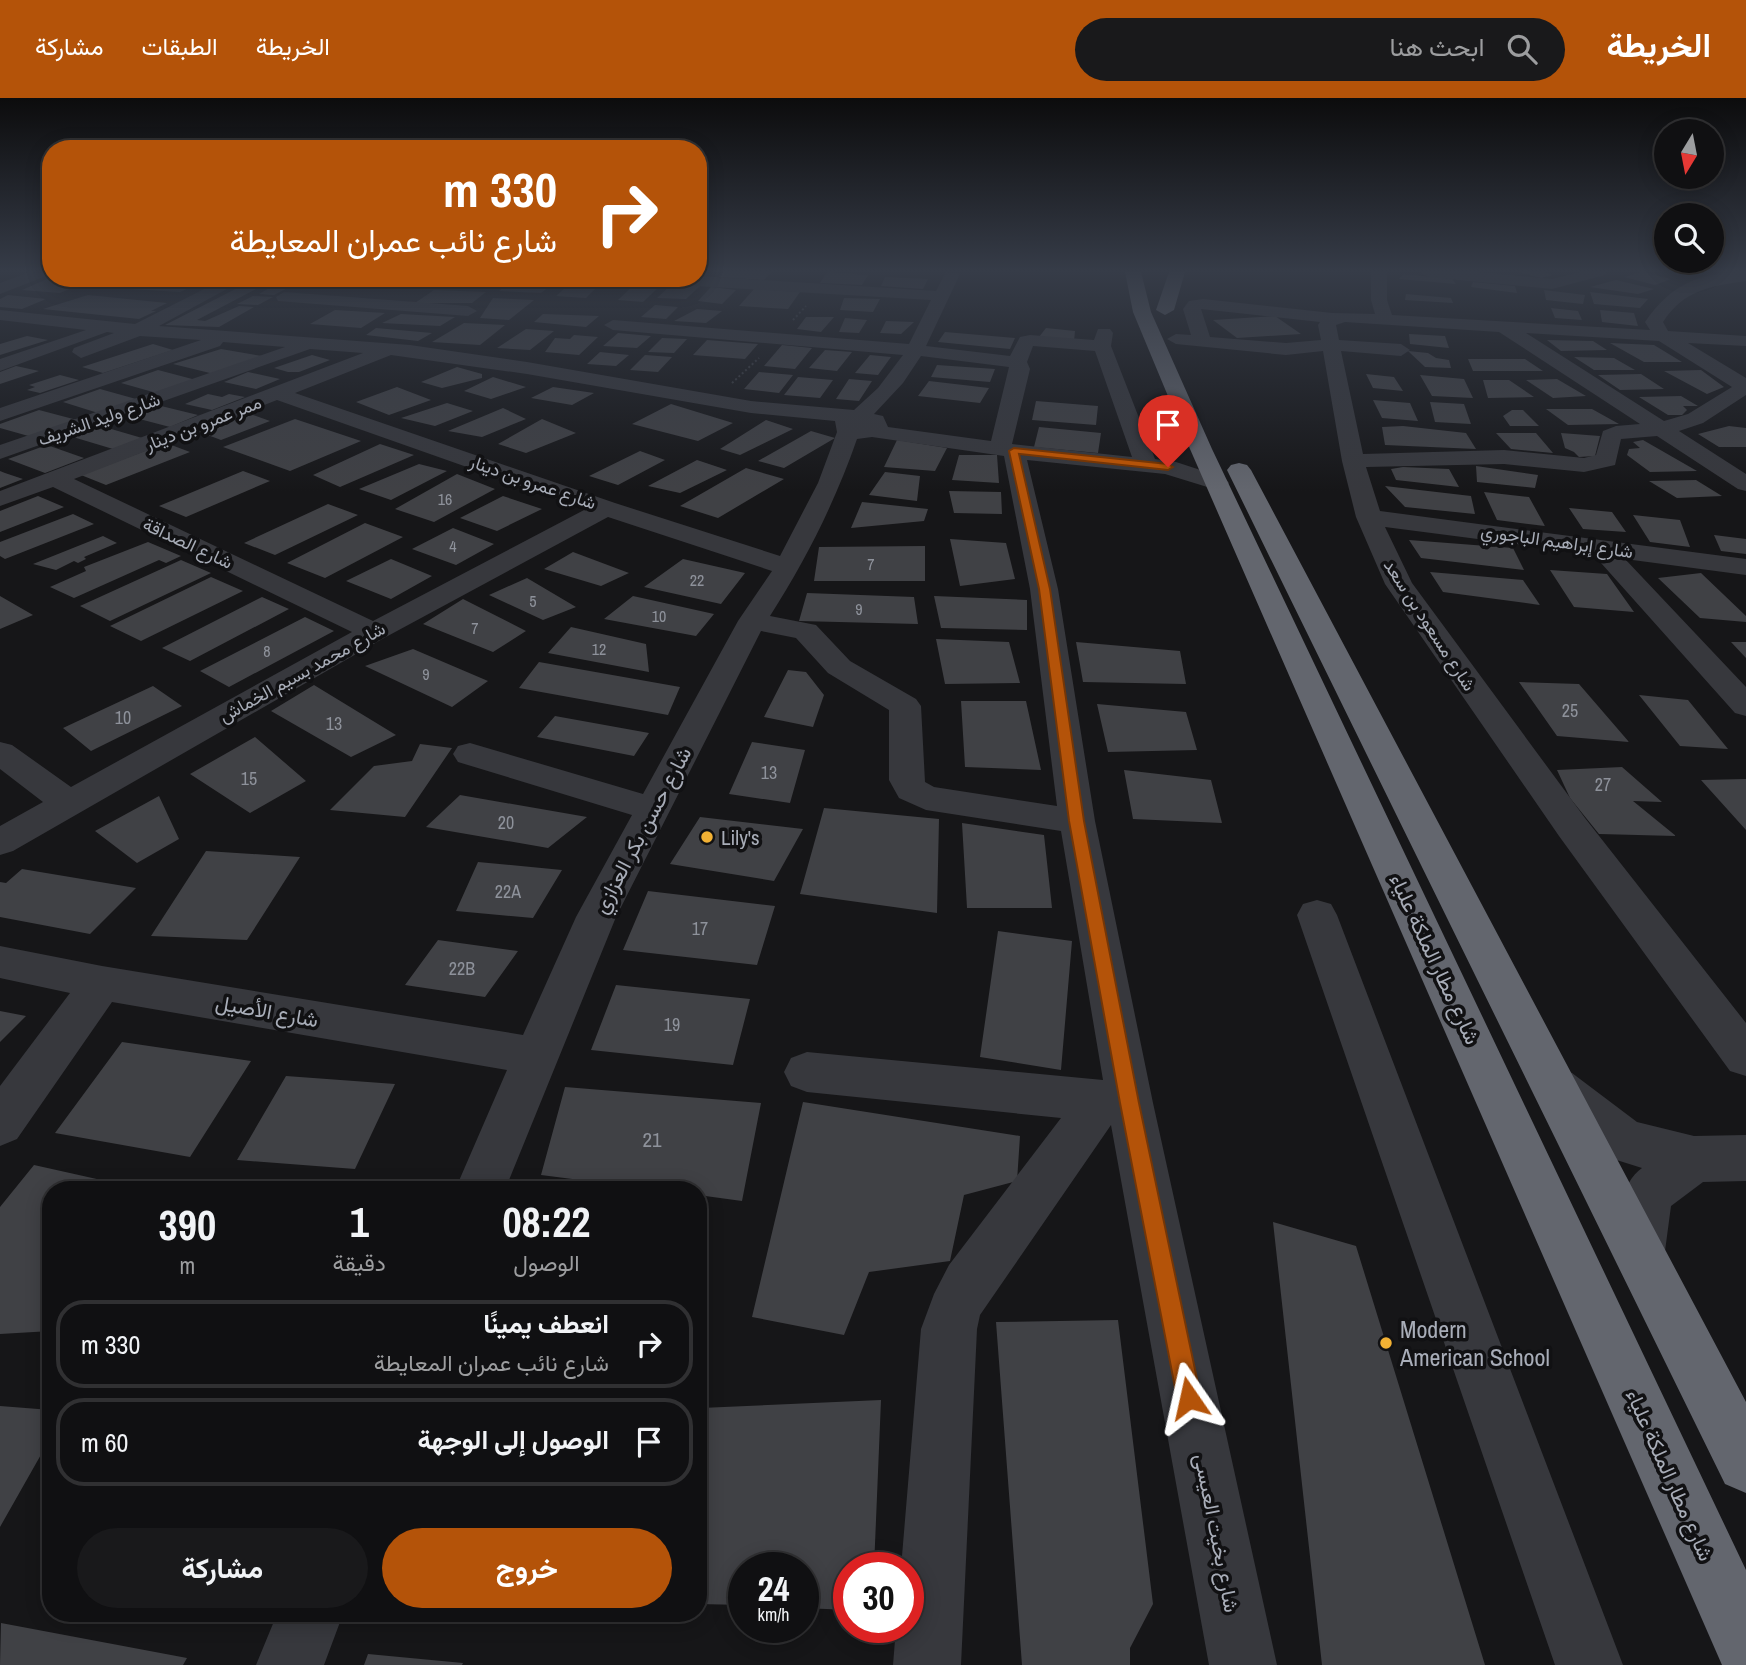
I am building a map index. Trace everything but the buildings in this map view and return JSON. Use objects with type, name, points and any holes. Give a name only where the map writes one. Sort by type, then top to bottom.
[{"type":"highway","name":"شارع مطار الملكة علياء","points":[[1167,345],[1201,449],[1746,1643]]},
{"type":"highway","name":"شارع مطار الملكة علياء","points":[[1174,345],[1746,1463]]},
{"type":"street","points":[[0,365],[58,345]]},
{"type":"street","points":[[81,352],[99,345]]},
{"type":"street","points":[[0,415],[191,345]]},
{"type":"street","name":"شارع وليد الشريف","points":[[6,447],[307,345]]},
{"type":"street","points":[[349,345],[527,368],[1007,450],[1184,470],[1217,483]]},
{"type":"street","points":[[855,345],[1017,362]]},
{"type":"street","name":"شارع حسن بكر العزازي","points":[[484,1181],[592,928],[752,621],[788,567],[830,483],[869,447],[863,425],[917,345]]},
{"type":"street","points":[[1007,450],[1020,369],[1017,362],[1024,345]]},
{"type":"street","points":[[1105,345],[1149,465]]},
{"type":"street","points":[[1273,345],[1286,349],[1296,345]]},
{"type":"street","name":"شارع مسعود بن سعد","points":[[1333,345],[1353,461],[1368,516],[1399,584],[1572,827],[1746,1056]]},
{"type":"street","points":[[1383,345],[1401,350]]},
{"type":"street","points":[[1531,345],[1746,484]]},
{"type":"street","points":[[1353,461],[1504,457],[1584,465],[1607,460],[1611,436],[1616,433],[1661,430],[1704,415],[1743,387],[1741,382],[1679,345]]},
{"type":"street","name":"ممر عمرو بن دينار","points":[[54,480],[390,349]]},
{"type":"street","name":"شارع عمرو بن دينار","points":[[279,394],[606,508],[788,567]]},
{"type":"street","points":[[1149,465],[1201,449]]},
{"type":"street","name":"شارع بخيت العيسى","points":[[1007,450],[1044,589],[1115,1102],[1243,1665]]},
{"type":"street","points":[[0,499],[54,480]]},
{"type":"street","name":"شارع الصداقة","points":[[54,480],[374,632]]},
{"type":"street","name":"شارع محمد بسيم الخماش","points":[[0,842],[374,632],[606,508]]},
{"type":"street","name":"شارع إبراهيم الباجوري","points":[[1368,516],[1746,567]]},
{"type":"street","points":[[1599,546],[1746,706]]},
{"type":"street","points":[[752,621],[806,631],[839,667],[905,706],[906,780],[911,790],[926,798],[1077,821]]},
{"type":"street","points":[[0,753],[69,803]]},
{"type":"street","points":[[470,754],[654,809]]},
{"type":"street","points":[[1317,915],[1588,1665]]},
{"type":"street","name":"شارع الأصيل","points":[[0,962],[102,983],[536,1056]]},
{"type":"street","points":[[0,1124],[102,983]]},
{"type":"street","points":[[807,1072],[1115,1102]]},
{"type":"street","points":[[1555,1086],[1624,1141],[1694,1159],[1746,1158]]},
{"type":"street","points":[[927,1665],[949,1329],[954,1309],[969,1283],[1022,1214],[1115,1102]]},
{"type":"street","points":[[1639,1251],[1648,1193],[1694,1159]]},
{"type":"street","points":[[290,1665],[307,1622]]},
{"type":"place","name":"Lily's","points":[[707,837]]},
{"type":"place","name":"Modern American School","points":[[1386,1343]]},
{"type":"route","points":[[1168,467],[1014,451],[1044,589],[1077,821],[1189,1398]]}]
